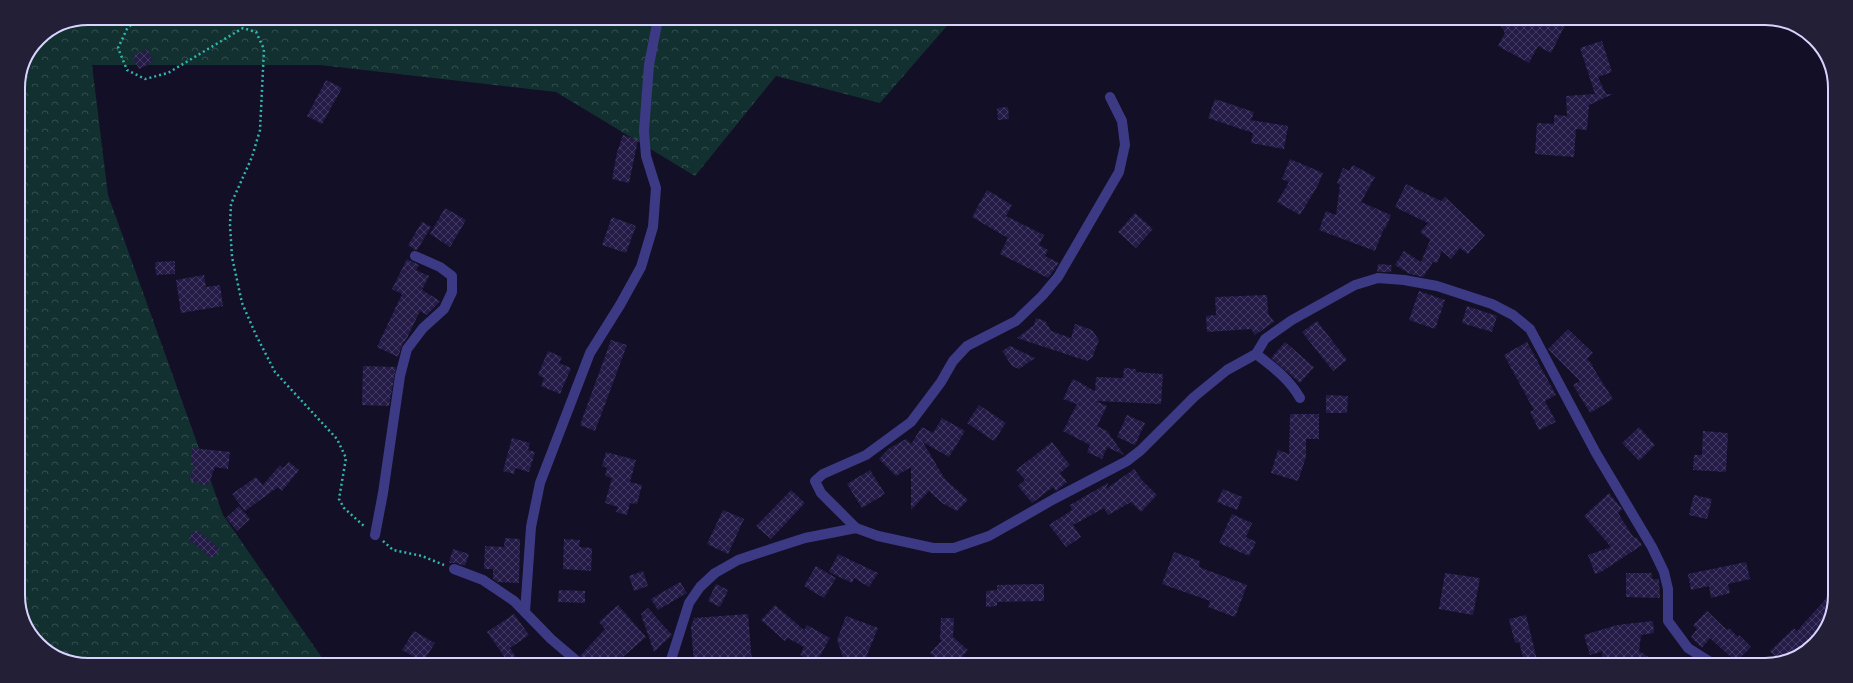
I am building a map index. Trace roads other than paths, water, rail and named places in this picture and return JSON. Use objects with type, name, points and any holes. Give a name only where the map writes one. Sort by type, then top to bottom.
[{"type":"street","points":[[525,612],[531,526],[540,483],[590,353],[620,305],[641,267],[653,227],[656,188],[646,156],[644,131],[649,64],[657,25]]},
{"type":"street","points":[[1110,97],[1122,121],[1125,146],[1119,172],[1058,277],[1042,296],[1016,321],[967,346],[953,362],[941,382],[911,422],[866,455],[823,474],[815,481],[821,492],[856,528],[878,536],[934,548],[954,548],[989,536],[1054,499],[1127,461],[1141,450],[1194,397],[1227,370],[1256,354],[1265,339],[1292,320],[1355,285],[1378,278],[1404,280],[1438,286],[1485,302],[1513,315],[1530,329],[1596,452],[1652,547],[1664,572],[1668,589],[1668,621],[1688,648],[1704,658]]},
{"type":"street","points":[[375,536],[383,493],[400,376],[407,348],[423,328],[444,309],[452,292],[452,276],[440,267],[415,256]]},
{"type":"street","points":[[1256,354],[1281,373],[1294,386],[1300,398]]},
{"type":"street","points":[[671,658],[689,604],[700,587],[715,573],[738,560],[805,538],[856,528]]},
{"type":"street","points":[[454,569],[483,580],[514,600],[551,639],[573,658]]}]
